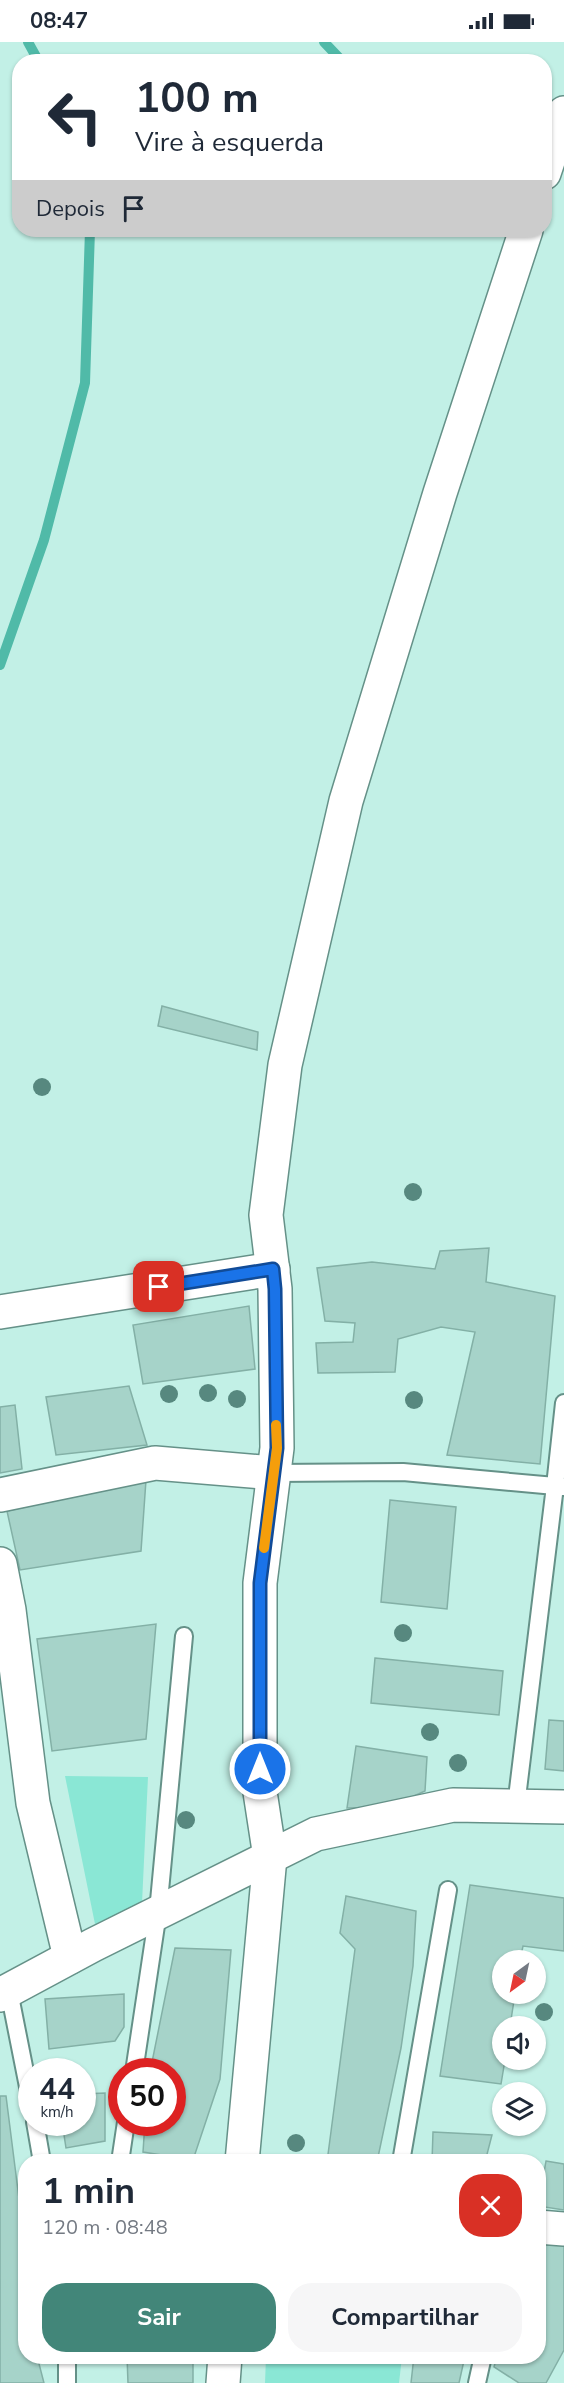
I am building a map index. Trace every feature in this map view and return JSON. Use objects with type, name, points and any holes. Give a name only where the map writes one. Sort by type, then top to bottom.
[{"type":"main road","points":[[552,148],[564,113]]},
{"type":"main road","points":[[243,2154],[270,1857],[260,1792],[260,1594],[277,1448],[275,1289],[266,1215],[285,1065],[346,801],[440,493],[524,237]]},
{"type":"main road","points":[[0,1312],[273,1269]]},
{"type":"main road","points":[[0,1495],[154,1463],[273,1473]]},
{"type":"main road","points":[[0,1564],[9,1610],[33,1803],[70,1957]]},
{"type":"main road","points":[[4,1993],[158,1912],[316,1834],[453,1805],[564,1807]]},
{"type":"main road","points":[[546,2228],[564,2229]]},
{"type":"main road","points":[[223,2383],[224,2364]]},
{"type":"lane","points":[[516,1806],[560,1486],[564,1403]]},
{"type":"lane","points":[[273,1473],[403,1472],[560,1486]]},
{"type":"lane","points":[[136,2058],[158,1912],[184,1635]]},
{"type":"lane","points":[[402,2154],[448,1890]]},
{"type":"lane","points":[[4,1993],[20,2058]]},
{"type":"lane","points":[[37,2136],[40,2154]]},
{"type":"lane","points":[[121,2154],[124,2136]]},
{"type":"lane","points":[[67,2364],[67,2383]]},
{"type":"lane","points":[[477,2383],[481,2364]]},
{"type":"green space","points":[[65,1776],[148,1777],[142,1903],[95,1924]]},
{"type":"green space","points":[[266,2364],[401,2364],[399,2383],[265,2383]]},
{"type":"building","points":[[162,1006],[258,1032],[257,1050],[158,1026]]},
{"type":"building","points":[[489,1248],[486,1282],[555,1296],[540,1464],[447,1455],[475,1332],[441,1327],[398,1339],[395,1372],[318,1373],[316,1343],[353,1342],[355,1323],[325,1321],[317,1268],[372,1262],[435,1269],[440,1251]]},
{"type":"building","points":[[249,1306],[255,1369],[143,1384],[133,1325]]},
{"type":"building","points":[[129,1386],[147,1445],[56,1455],[46,1397]]},
{"type":"building","points":[[15,1405],[22,1469],[0,1473],[0,1407]]},
{"type":"building","points":[[146,1480],[141,1551],[20,1570],[7,1511]]},
{"type":"building","points":[[390,1500],[456,1507],[447,1609],[381,1602]]},
{"type":"building","points":[[156,1624],[146,1739],[52,1751],[37,1639]]},
{"type":"building","points":[[375,1658],[503,1671],[499,1715],[371,1703]]},
{"type":"building","points":[[549,1720],[564,1721],[564,1771],[545,1769]]},
{"type":"building","points":[[356,1746],[427,1757],[425,1791],[390,1807],[347,1808]]},
{"type":"building","points":[[470,1885],[564,1898],[564,1951],[523,1946],[522,1950],[492,1950],[492,2004],[513,2004],[512,2016],[492,2016],[492,2070],[503,2070],[501,2082],[440,2076]]},
{"type":"building","points":[[346,1896],[416,1911],[413,1966],[401,2048],[379,2154],[328,2154],[355,1949],[340,1933]]},
{"type":"building","points":[[175,1948],[231,1950],[220,2079],[195,2154],[143,2152],[144,2136],[186,2136],[186,2058],[153,2058]]},
{"type":"building","points":[[124,1994],[124,2027],[115,2041],[49,2049],[45,1999]]},
{"type":"building","points":[[96,2093],[105,2093],[105,2141],[66,2148],[64,2136],[96,2136]]},
{"type":"building","points":[[0,2096],[6,2096],[18,2191],[18,2364],[39,2364],[44,2383],[0,2383]]},
{"type":"building","points":[[433,2132],[492,2135],[487,2154],[432,2154]]},
{"type":"building","points":[[546,2161],[564,2164],[564,2210],[546,2207]]},
{"type":"building","points":[[546,2239],[564,2244],[564,2350],[546,2383],[519,2383],[494,2367],[495,2364],[546,2364]]},
{"type":"building","points":[[127,2364],[193,2364],[193,2383],[128,2383]]},
{"type":"building","points":[[413,2364],[463,2364],[459,2383],[411,2383]]},
{"type":"waterway","points":[[28,42],[35,54]]},
{"type":"waterway","points":[[324,42],[335,54]]},
{"type":"waterway","points":[[0,665],[44,540],[85,383],[90,237]]},
{"type":"slow traffic","points":[[264,1548],[277,1448],[276,1425]]},
{"type":"route","points":[[159,1287],[273,1269],[277,1448],[260,1583],[260,1769]]}]
